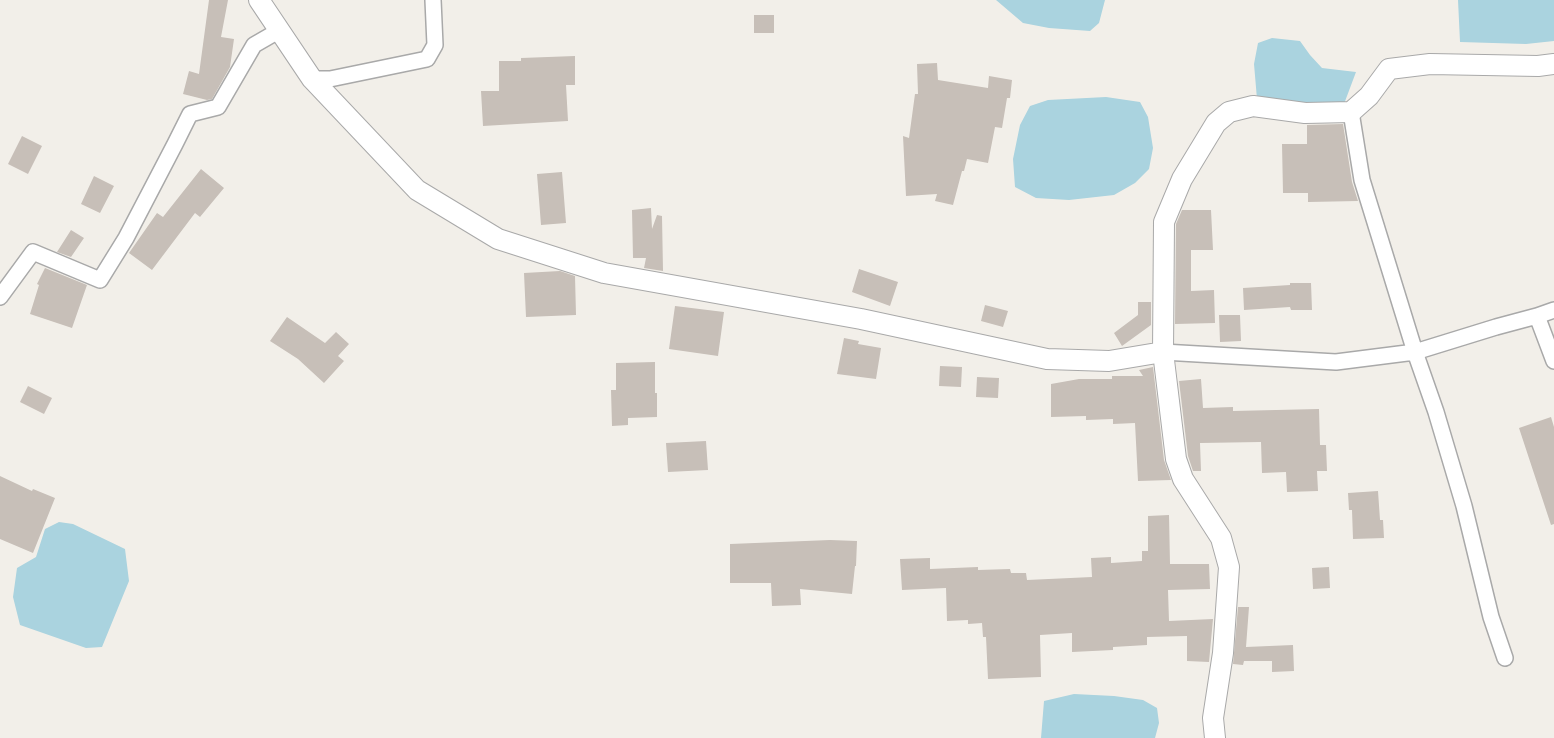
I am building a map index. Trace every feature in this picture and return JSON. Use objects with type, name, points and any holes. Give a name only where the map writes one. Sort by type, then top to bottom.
[{"type":"street","points":[[259,0],[312,79],[417,190],[498,239],[604,273],[861,319],[1047,359],[1108,362],[1163,352],[1336,362],[1415,352],[1554,310]]},
{"type":"street","points":[[312,79],[330,79],[427,59],[435,45],[433,0]]},
{"type":"street","points":[[0,297],[33,252],[100,280],[126,238],[190,114],[218,107],[254,45],[280,30]]},
{"type":"street","points":[[1215,738],[1213,718],[1223,653],[1229,567],[1221,538],[1183,479],[1176,459],[1163,352],[1164,222],[1182,179],[1216,123],[1229,112],[1253,106],[1305,113],[1351,112],[1369,96],[1389,69],[1430,64],[1538,66],[1554,64]]},
{"type":"street","points":[[1351,112],[1362,180],[1436,412],[1464,506],[1491,617],[1505,658]]},
{"type":"street","points":[[1537,316],[1554,361]]},
{"type":"water","points":[[996,0],[1105,0],[1099,23],[1090,31],[1049,28],[1023,23]]},
{"type":"water","points":[[1458,0],[1554,0],[1554,41],[1526,44],[1460,42]]},
{"type":"water","points":[[1272,38],[1300,41],[1322,68],[1356,72],[1344,104],[1338,108],[1257,99],[1254,64],[1258,43]]},
{"type":"water","points":[[1106,97],[1140,102],[1148,117],[1153,148],[1149,169],[1135,183],[1114,195],[1069,200],[1036,198],[1015,187],[1013,159],[1020,125],[1030,106],[1048,100]]},
{"type":"water","points":[[59,522],[73,524],[125,549],[129,581],[102,647],[86,648],[20,625],[13,597],[17,568],[36,557],[45,529]]},
{"type":"water","points":[[1074,694],[1143,700],[1157,708],[1159,723],[1155,738],[1041,738],[1044,701]]},
{"type":"building","points":[[209,0],[228,0],[221,37],[234,39],[230,67],[212,99],[207,100],[183,94],[189,71],[199,74]]},
{"type":"building","points":[[754,15],[774,15],[774,33],[754,33]]},
{"type":"building","points":[[575,56],[575,85],[566,85],[568,121],[483,126],[481,91],[499,91],[499,61]]},
{"type":"building","points":[[937,63],[938,80],[988,88],[989,76],[1012,80],[1002,128],[995,127],[988,163],[967,159],[953,205],[935,201],[937,194],[906,196],[903,136],[909,138],[915,94],[918,94],[917,64]]},
{"type":"building","points":[[1343,124],[1352,182],[1358,201],[1308,202],[1308,193],[1283,193],[1282,144],[1307,144],[1307,125]]},
{"type":"building","points":[[22,136],[42,146],[28,174],[8,164]]},
{"type":"building","points":[[201,169],[224,188],[200,217],[195,213],[152,270],[129,253],[157,213],[163,217]]},
{"type":"building","points":[[562,172],[566,223],[541,225],[537,174]]},
{"type":"building","points":[[94,176],[114,186],[100,213],[81,204]]},
{"type":"building","points":[[651,208],[652,229],[657,215],[662,216],[663,271],[644,268],[646,258],[633,258],[632,210]]},
{"type":"building","points":[[1182,210],[1211,210],[1213,250],[1191,250],[1191,291],[1214,290],[1215,323],[1175,324],[1176,224]]},
{"type":"building","points":[[71,230],[84,238],[71,257],[57,252]]},
{"type":"building","points":[[45,268],[87,285],[72,328],[30,314],[39,285],[37,284]]},
{"type":"building","points":[[859,269],[898,282],[890,306],[852,292]]},
{"type":"building","points":[[560,271],[575,276],[576,315],[526,317],[524,273]]},
{"type":"building","points":[[1290,283],[1311,283],[1312,310],[1291,310],[1290,307],[1244,310],[1243,288],[1290,285]]},
{"type":"building","points":[[1138,302],[1151,302],[1151,325],[1122,346],[1114,333],[1138,315]]},
{"type":"building","points":[[985,305],[1008,311],[1003,327],[981,321]]},
{"type":"building","points":[[675,306],[724,312],[718,356],[669,349]]},
{"type":"building","points":[[1219,315],[1240,315],[1241,341],[1220,342]]},
{"type":"building","points":[[287,317],[325,343],[336,332],[349,344],[338,356],[344,361],[324,383],[298,359],[270,341]]},
{"type":"building","points":[[844,338],[859,341],[858,344],[881,348],[876,379],[837,374]]},
{"type":"building","points":[[655,362],[657,417],[628,418],[628,425],[612,426],[611,390],[616,390],[616,363]]},
{"type":"building","points":[[940,366],[962,367],[961,387],[939,386]]},
{"type":"building","points":[[1153,367],[1164,460],[1171,480],[1138,481],[1135,423],[1113,424],[1113,419],[1086,420],[1086,416],[1051,417],[1051,384],[1079,379],[1112,379],[1112,376],[1143,376],[1139,370]]},
{"type":"building","points":[[977,377],[999,378],[998,398],[976,397]]},
{"type":"building","points":[[1201,379],[1203,408],[1233,407],[1233,411],[1319,409],[1320,445],[1326,445],[1327,471],[1317,471],[1318,491],[1287,492],[1286,472],[1262,473],[1261,442],[1200,443],[1201,471],[1193,471],[1188,456],[1179,381]]},
{"type":"building","points":[[28,386],[52,398],[44,414],[20,402]]},
{"type":"building","points":[[1551,417],[1554,427],[1554,524],[1551,525],[1519,428]]},
{"type":"building","points":[[706,441],[708,470],[668,472],[666,443]]},
{"type":"building","points":[[0,476],[32,491],[33,489],[55,498],[33,553],[0,539]]},
{"type":"building","points":[[1378,491],[1384,538],[1353,539],[1352,510],[1349,510],[1348,493]]},
{"type":"building","points":[[1169,515],[1170,564],[1209,564],[1210,589],[1168,590],[1169,621],[1213,619],[1209,662],[1187,661],[1187,636],[1147,637],[1147,645],[1113,647],[1113,650],[1072,652],[1072,633],[1040,635],[1041,677],[988,679],[986,637],[983,637],[982,623],[968,624],[968,620],[947,621],[946,588],[902,590],[900,559],[930,558],[930,569],[978,567],[978,570],[1010,569],[1011,573],[1026,573],[1027,580],[1092,577],[1091,558],[1111,557],[1111,563],[1142,561],[1142,551],[1148,551],[1148,516]]},
{"type":"building","points":[[857,541],[852,594],[800,589],[801,605],[772,606],[771,583],[730,583],[730,544]]},
{"type":"building","points":[[1329,567],[1330,588],[1313,589],[1312,568]]},
{"type":"building","points":[[1238,607],[1249,607],[1246,647],[1293,645],[1294,671],[1272,672],[1272,661],[1244,661],[1243,665],[1233,664]]}]
